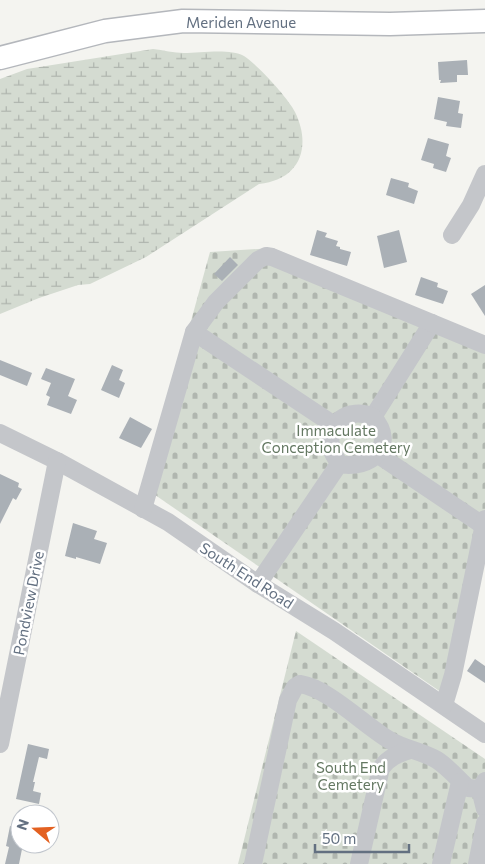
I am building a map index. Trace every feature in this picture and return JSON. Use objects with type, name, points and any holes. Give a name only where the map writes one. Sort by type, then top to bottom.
[{"type":"main road","name":"Meriden Avenue","points":[[0,58],[105,31],[183,21],[390,24],[485,21]]},
{"type":"street","points":[[452,235],[471,205],[485,174]]},
{"type":"street","points":[[143,509],[194,332],[216,302],[247,269],[266,256],[319,275],[485,344]]},
{"type":"street","points":[[373,417],[432,323]]},
{"type":"street","points":[[194,332],[334,425]]},
{"type":"street","points":[[352,414],[373,417],[382,433],[382,444],[375,458],[363,464],[339,464],[331,449],[330,435],[334,425],[340,418],[352,414]]},
{"type":"street","name":"South End Road","points":[[0,434],[57,461],[168,522],[258,584],[334,631],[485,734]]},
{"type":"street","points":[[377,454],[484,522],[453,675],[444,705]]},
{"type":"street","name":"Pondview Drive","points":[[0,744],[57,461]]},
{"type":"street","points":[[258,584],[339,464]]},
{"type":"street","points":[[253,864],[288,700],[295,687],[300,684],[310,687],[351,712],[383,735],[410,750],[436,759],[473,785],[485,809]]},
{"type":"street","points":[[359,864],[385,749],[383,735]]},
{"type":"street","points":[[381,768],[393,756],[410,750]]},
{"type":"street","points":[[441,864],[455,804],[473,785]]},
{"type":"street","points":[[476,864],[485,823]]},
{"type":"green space","points":[[153,49],[180,53],[231,52],[250,60],[280,91],[295,112],[302,137],[302,149],[299,160],[293,169],[284,176],[259,184],[146,257],[90,284],[78,285],[39,298],[0,314],[0,79],[27,69]]},
{"type":"green space","name":"Immaculate Conception Cemetery","points":[[273,248],[485,341],[485,535],[451,699],[145,488],[210,252]]},
{"type":"green space","name":"South End Cemetery","points":[[296,631],[485,759],[485,864],[238,864]]},
{"type":"building","points":[[467,60],[468,75],[457,75],[457,82],[440,83],[438,62]]},
{"type":"building","points":[[438,97],[460,101],[458,113],[463,114],[461,128],[446,126],[447,122],[434,119]]},
{"type":"building","points":[[428,138],[449,144],[446,156],[451,158],[446,172],[433,168],[434,164],[421,160]]},
{"type":"building","points":[[391,178],[409,183],[408,187],[418,191],[414,204],[386,195]]},
{"type":"building","points":[[317,230],[327,233],[325,237],[338,241],[336,246],[340,247],[340,249],[351,252],[347,266],[310,255]]},
{"type":"building","points":[[399,230],[407,262],[384,268],[377,236]]},
{"type":"building","points":[[230,257],[238,265],[222,281],[214,274]]},
{"type":"building","points":[[421,277],[438,283],[437,287],[448,291],[443,304],[415,295]]},
{"type":"building","points":[[485,285],[485,316],[471,294]]},
{"type":"building","points":[[0,360],[32,373],[27,386],[0,375]]},
{"type":"building","points":[[112,365],[123,370],[119,380],[125,383],[119,398],[101,390]]},
{"type":"building","points":[[46,368],[75,379],[68,396],[77,400],[71,414],[47,405],[50,397],[46,395],[51,383],[41,379]]},
{"type":"building","points":[[130,417],[152,429],[141,448],[119,438]]},
{"type":"building","points":[[0,474],[19,483],[18,487],[22,489],[16,500],[13,498],[0,524]]},
{"type":"building","points":[[73,523],[97,531],[94,539],[107,543],[100,564],[65,556]]},
{"type":"building","points":[[475,659],[485,666],[485,683],[467,671]]},
{"type":"building","points":[[28,744],[49,749],[47,759],[39,757],[33,782],[35,782],[33,791],[41,793],[39,804],[16,799]]},
{"type":"building","points":[[10,826],[10,854],[21,854],[19,864],[5,864],[9,847],[6,846]]}]
